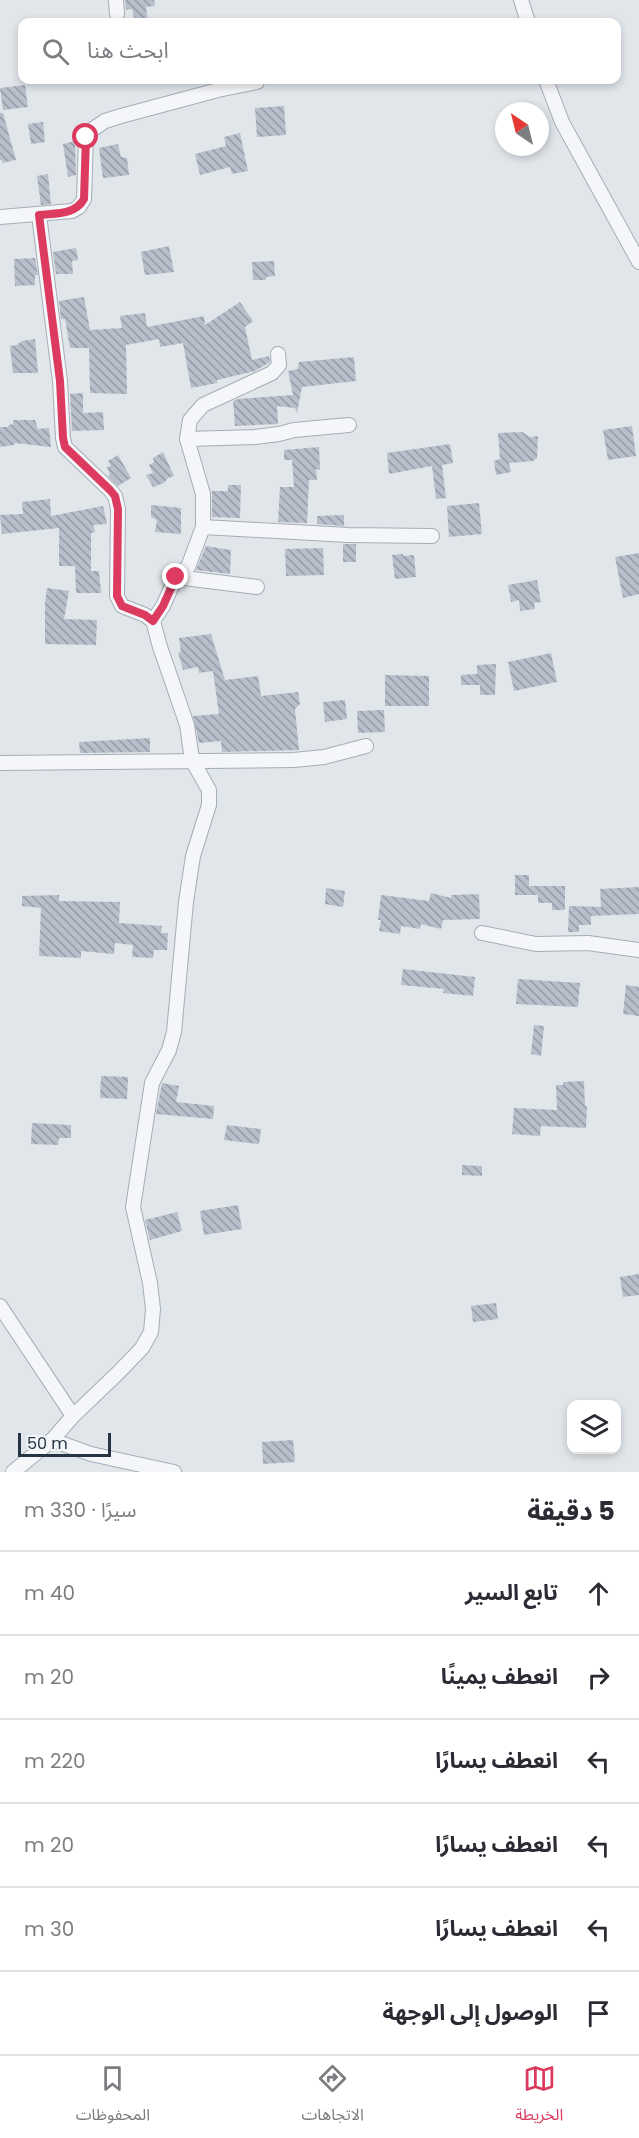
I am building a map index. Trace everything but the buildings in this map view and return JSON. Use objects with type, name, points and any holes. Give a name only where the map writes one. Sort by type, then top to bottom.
[{"type":"street","points":[[522,0],[527,18]]},
{"type":"street","points":[[0,217],[72,211],[79,207],[84,199],[86,137],[105,121],[173,101],[248,84]]},
{"type":"street","points":[[548,84],[567,131],[639,262]]},
{"type":"street","points":[[13,1472],[52,1440],[142,1348],[151,1332],[153,1309],[150,1283],[133,1208],[152,1083],[169,1050],[174,1032],[186,902],[193,856],[209,806],[209,790],[192,760],[187,725],[153,621],[145,615],[122,606],[117,596],[118,509],[115,496],[65,447],[60,381],[39,215]]},
{"type":"street","points":[[153,621],[163,606],[176,577],[188,567],[203,527],[204,495],[187,439],[190,420],[203,405],[272,374],[279,365],[278,354]]},
{"type":"street","points":[[187,439],[255,437],[349,424]]},
{"type":"street","points":[[203,527],[348,535],[432,536]]},
{"type":"street","points":[[176,577],[257,587]]},
{"type":"street","points":[[0,763],[294,760],[324,757],[366,746]]},
{"type":"street","points":[[482,933],[536,944],[588,943],[639,950]]},
{"type":"street","points":[[0,1306],[73,1416]]},
{"type":"street","points":[[52,1440],[92,1454],[174,1472]]},
{"type":"route","points":[[86,137],[84,199],[79,207],[72,211],[39,215],[60,381],[63,438],[65,447],[115,496],[118,509],[117,596],[122,606],[145,615],[153,621],[172,589],[176,577]]}]
